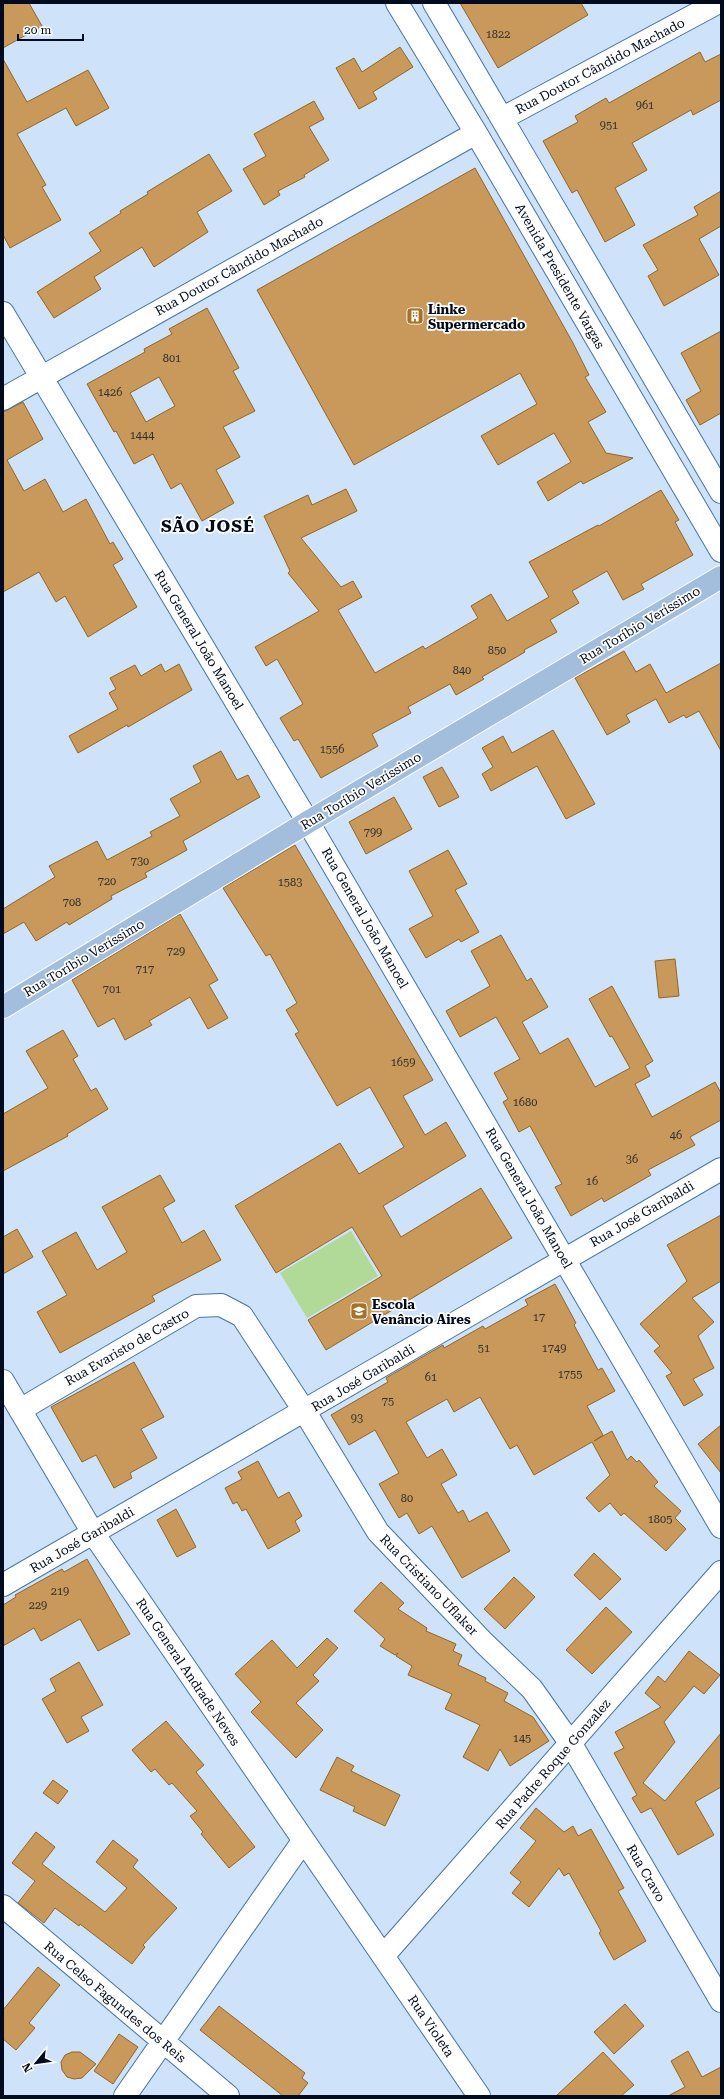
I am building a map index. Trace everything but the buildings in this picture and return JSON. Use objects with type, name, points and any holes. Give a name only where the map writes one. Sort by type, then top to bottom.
[{"type":"main road","name":"Rua Toríbio Veríssimo","points":[[3,1007],[308,822],[721,577]]},
{"type":"street","name":"Avenida Presidente Vargas","points":[[397,3],[476,133],[721,551]]},
{"type":"street","points":[[434,3],[503,118],[721,492]]},
{"type":"street","name":"Rua Doutor Cândido Machado","points":[[3,399],[476,133],[474,124],[482,113],[496,112],[503,118],[717,3]]},
{"type":"street","name":"Rua General João Manoel","points":[[3,313],[308,822],[721,1527]]},
{"type":"street","name":"Rua José Garibaldi","points":[[3,1586],[305,1412],[564,1259],[721,1169]]},
{"type":"street","name":"Rua Evaristo de Castro","points":[[20,1410],[196,1306],[221,1305],[242,1316],[305,1412]]},
{"type":"street","name":"Rua General Andrade Neves","points":[[3,1381],[93,1533],[384,1956]]},
{"type":"street","name":"Rua Cristiano Uflaker","points":[[305,1412],[378,1532],[479,1637],[532,1688],[571,1744]]},
{"type":"street","name":"Rua Padre Roque Gonzalez","points":[[384,1956],[721,1572]]},
{"type":"street","name":"Rua Cravo","points":[[571,1744],[721,2001]]},
{"type":"street","points":[[125,2096],[304,1841]]},
{"type":"street","name":"Rua Celso Fagundes dos Reis","points":[[3,1906],[162,2043],[228,2096]]},
{"type":"street","name":"Rua Violeta","points":[[384,1956],[478,2096]]},
{"type":"green space","points":[[351,1231],[378,1276],[307,1318],[280,1273]]},
{"type":"place","name":"Linke Supermercado","points":[[415,316]]},
{"type":"place","name":"Escola Venâncio Aires","points":[[359,1311]]},
{"type":"district","name":"SÃO JOSÉ","points":[[208,526]]}]
